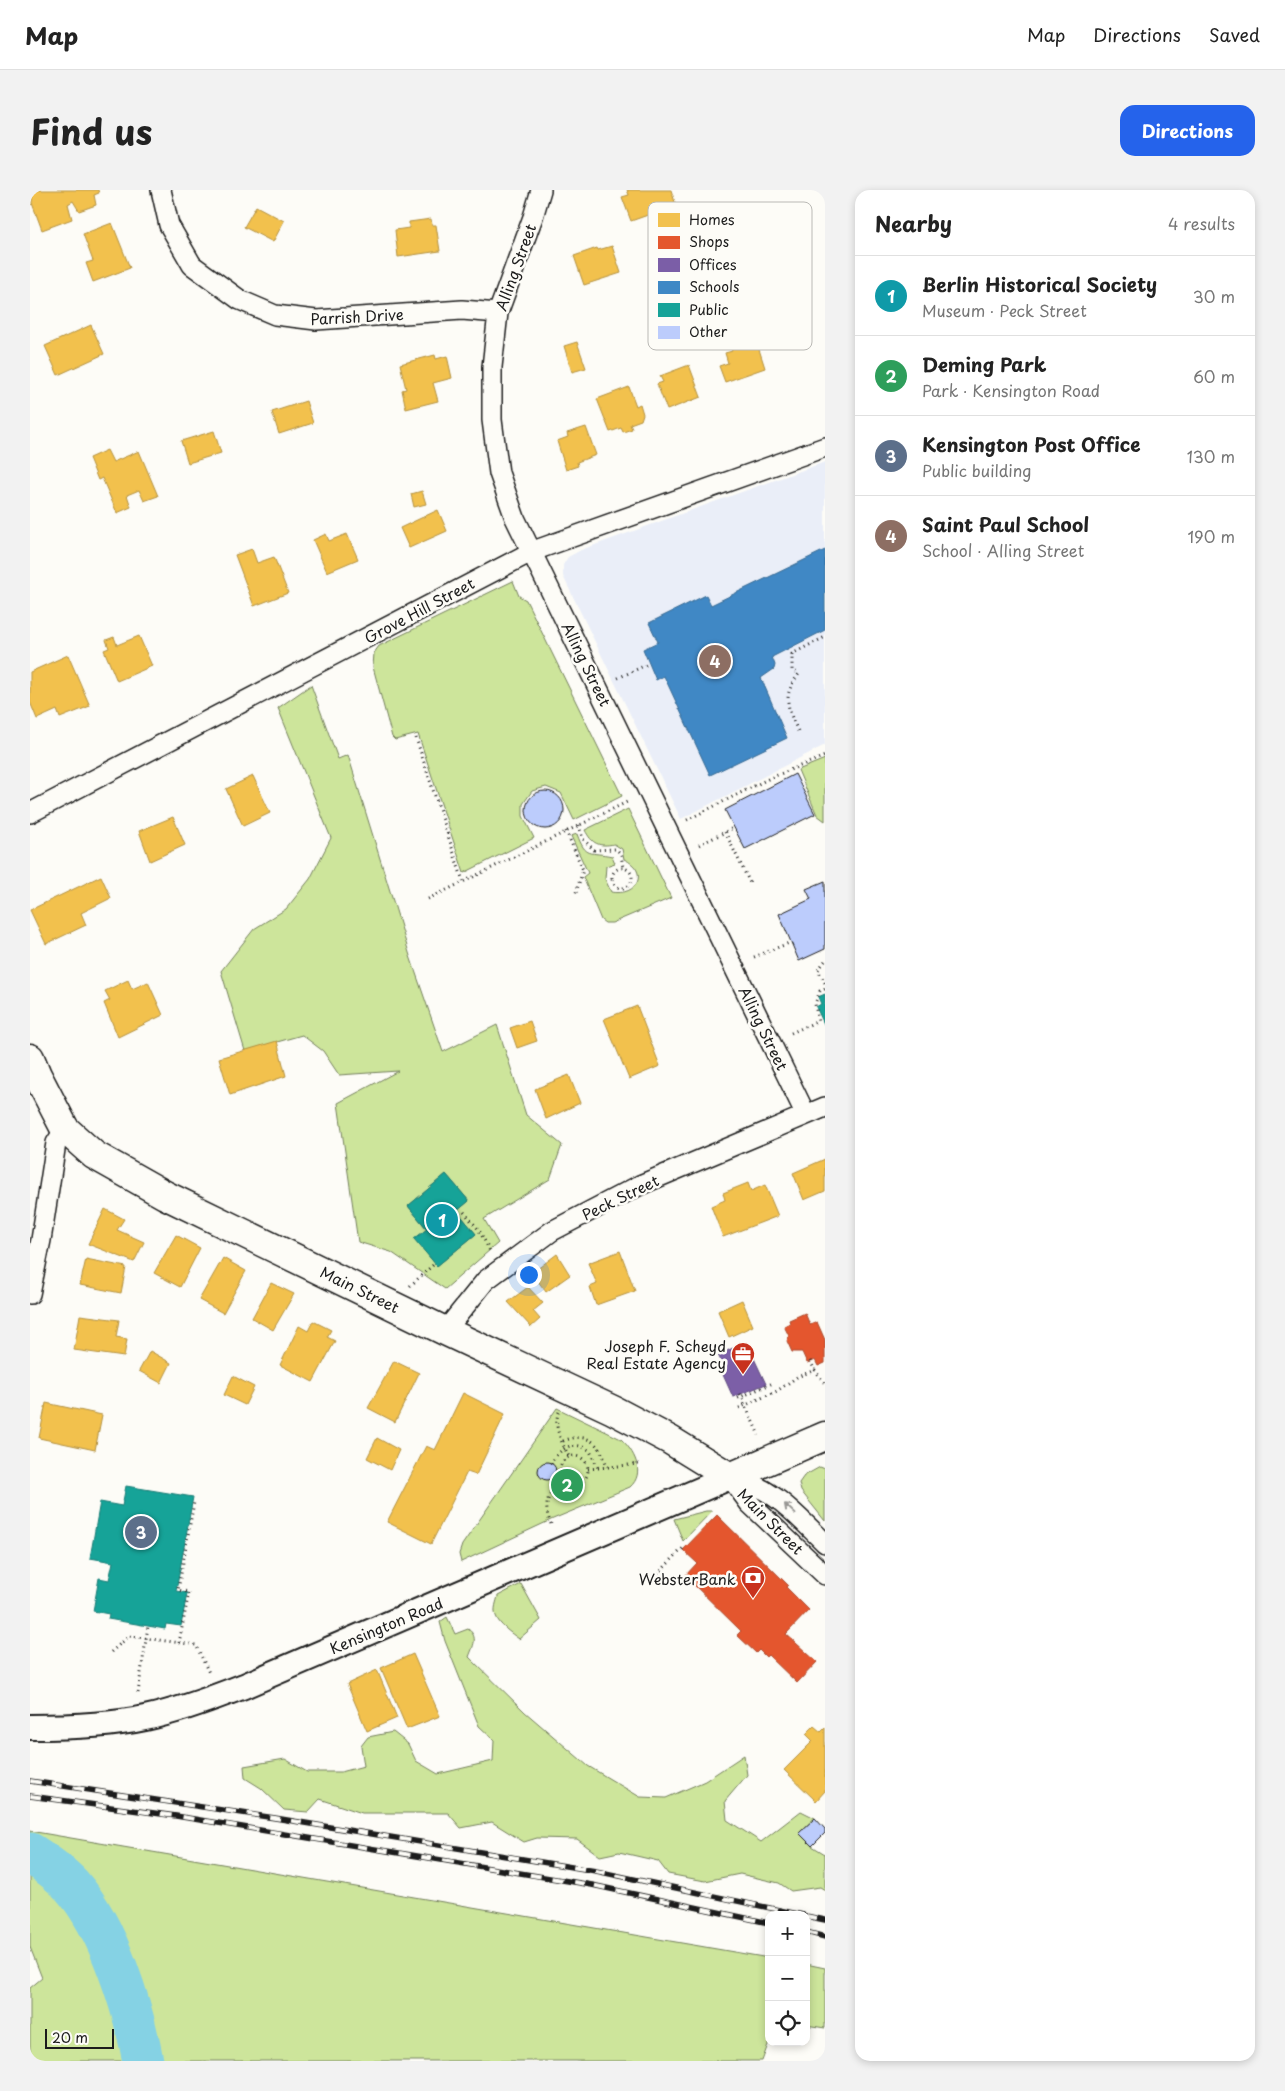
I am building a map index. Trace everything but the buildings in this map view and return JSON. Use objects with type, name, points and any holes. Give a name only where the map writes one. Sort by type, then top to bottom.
[{"type":"main road","name":"Main Street","points":[[30,1058],[65,1129],[94,1155],[165,1195],[444,1331],[613,1410],[670,1440],[730,1477]]},
{"type":"main road","points":[[730,1477],[825,1436]]},
{"type":"street","name":"Parrish Drive","points":[[161,190],[169,224],[192,265],[240,300],[275,315],[316,320],[462,310],[498,313]]},
{"type":"street","name":"Alling Street","points":[[541,190],[533,218],[498,313],[492,367],[492,420],[499,473],[515,518],[533,551],[806,1115]]},
{"type":"street","name":"Grove Hill Street","points":[[30,813],[533,551],[825,448]]},
{"type":"street","name":"Peck Street","points":[[444,1331],[486,1280],[552,1231],[640,1185],[825,1107]]},
{"type":"street","points":[[30,1294],[41,1240],[56,1144],[65,1129]]},
{"type":"street","name":"Main Street","points":[[730,1477],[746,1480],[773,1495],[825,1543]]},
{"type":"street","name":"Main Street","points":[[730,1477],[749,1502],[821,1563]]},
{"type":"street","name":"Kensington Road","points":[[30,1727],[84,1726],[135,1720],[193,1706],[730,1477]]},
{"type":"path","points":[[798,731],[787,701],[790,686],[799,674],[792,670],[792,654],[825,638]]},
{"type":"path","points":[[618,678],[646,665]]},
{"type":"path","points":[[416,738],[463,881]]},
{"type":"path","points":[[687,820],[770,778],[825,756]]},
{"type":"path","points":[[428,899],[627,802]]},
{"type":"path","points":[[579,825],[583,839],[594,850],[616,849],[621,854],[622,867]]},
{"type":"path","points":[[699,845],[733,828]]},
{"type":"path","points":[[566,831],[583,870],[575,896]]},
{"type":"path","points":[[725,832],[750,883]]},
{"type":"path","points":[[622,867],[628,870],[632,876],[631,882],[623,888],[614,884],[612,878],[616,869],[622,867]]},
{"type":"path","points":[[754,957],[788,943]]},
{"type":"path","points":[[825,961],[818,970],[825,984]]},
{"type":"path","points":[[791,1033],[818,1021],[815,1004],[820,991],[825,989]]},
{"type":"path","points":[[464,1212],[479,1230],[493,1255]]},
{"type":"path","points":[[408,1289],[433,1265]]},
{"type":"path","points":[[810,1361],[825,1384]]},
{"type":"path","points":[[739,1408],[777,1391],[797,1377],[815,1370]]},
{"type":"path","points":[[759,1435],[740,1396],[773,1383]]},
{"type":"path","points":[[561,1407],[556,1422],[569,1457]]},
{"type":"path","points":[[563,1442],[575,1437],[588,1439],[601,1450],[607,1467]]},
{"type":"path","points":[[551,1464],[556,1455],[565,1448],[578,1445],[585,1447],[593,1454],[598,1468]]},
{"type":"path","points":[[569,1457],[580,1458],[587,1465],[588,1469],[585,1477],[579,1483],[570,1483],[561,1475],[561,1465],[569,1457]]},
{"type":"path","points":[[588,1469],[639,1464]]},
{"type":"path","points":[[550,1524],[546,1500],[552,1490],[564,1479]]},
{"type":"path","points":[[179,1643],[189,1592],[178,1590],[194,1502]]},
{"type":"path","points":[[654,1578],[684,1547]]},
{"type":"path","points":[[138,1693],[148,1626]]},
{"type":"path","points":[[111,1652],[129,1636],[196,1646],[199,1648],[209,1674]]},
{"type":"shaded area","points":[[825,462],[825,745],[681,819],[563,576],[563,565],[568,557],[581,550]]},
{"type":"green space","points":[[513,581],[519,596],[526,600],[622,796],[574,820],[561,793],[546,787],[532,791],[523,804],[523,816],[534,838],[464,873],[418,734],[395,740],[392,737],[373,667],[374,653],[379,646]]},
{"type":"green space","points":[[311,685],[338,759],[348,755],[410,956],[443,1052],[497,1025],[526,1115],[562,1145],[550,1179],[484,1219],[498,1243],[445,1289],[391,1252],[358,1242],[338,1103],[398,1071],[339,1075],[323,1051],[302,1035],[245,1051],[221,971],[254,929],[286,909],[310,879],[331,838],[278,708]],"holes":[[[446,1174],[469,1201],[457,1211],[476,1234],[437,1266],[415,1239],[427,1229],[408,1206]]]},
{"type":"green space","points":[[825,759],[825,821],[817,815],[798,770]]},
{"type":"green space","points":[[628,809],[671,898],[612,923],[605,923],[601,920],[583,877],[588,873],[571,836],[577,834],[586,851],[612,856],[615,863],[606,866],[605,879],[611,892],[620,893],[628,891],[637,882],[637,870],[624,859],[622,849],[614,844],[600,845],[596,843],[590,839],[585,830]]},
{"type":"green space","points":[[557,1408],[621,1439],[634,1456],[636,1462],[638,1469],[635,1481],[630,1487],[553,1519],[461,1562],[459,1554],[462,1545]]},
{"type":"green space","points":[[820,1467],[825,1469],[825,1521],[801,1491],[799,1483],[804,1476]]},
{"type":"green space","points":[[712,1511],[683,1541],[674,1519]]},
{"type":"green space","points":[[521,1584],[541,1620],[519,1639],[500,1623],[495,1611],[498,1596]]},
{"type":"green space","points":[[447,1617],[455,1634],[468,1629],[471,1632],[474,1642],[469,1657],[525,1712],[588,1766],[640,1797],[666,1798],[705,1781],[744,1755],[747,1775],[725,1801],[727,1820],[761,1842],[801,1811],[815,1818],[799,1833],[812,1846],[825,1854],[825,1890],[820,1887],[791,1891],[779,1883],[740,1874],[705,1881],[668,1874],[658,1861],[619,1852],[600,1856],[577,1839],[537,1838],[524,1842],[492,1822],[461,1828],[448,1813],[362,1813],[320,1799],[308,1812],[284,1810],[261,1788],[245,1778],[244,1766],[285,1759],[307,1772],[341,1772],[364,1766],[361,1746],[368,1737],[393,1732],[408,1744],[416,1761],[438,1774],[493,1761],[494,1740],[479,1726],[445,1641],[440,1622]]},
{"type":"green space","points":[[30,1831],[765,1957],[765,2046],[768,2046],[762,2061],[30,2061],[30,1988],[42,1978],[30,1947]]},
{"type":"green space","points":[[810,1965],[825,1968],[825,2028],[810,2026]]},
{"type":"waterway","points":[[30,1853],[57,1872],[72,1886],[97,1923],[118,1969],[133,2017],[143,2061]]},
{"type":"railway","points":[[30,1781],[275,1818],[596,1871],[784,1911]]},
{"type":"railway","points":[[30,1796],[176,1816],[592,1885],[765,1922]]},
{"type":"railway","points":[[810,1917],[825,1920]]},
{"type":"railway","points":[[810,1933],[825,1937]]},
{"type":"place","name":"Saint Paul School","points":[[715,661]]},
{"type":"place","name":"Berlin Historical Society","points":[[442,1220]]},
{"type":"place","name":"Joseph F. Scheyd Real Estate Agency","points":[[743,1375]]},
{"type":"place","name":"Deming Park","points":[[567,1485]]},
{"type":"place","name":"Kensington Post Office","points":[[141,1532]]},
{"type":"place","name":"WebsterBank","points":[[753,1599]]}]
